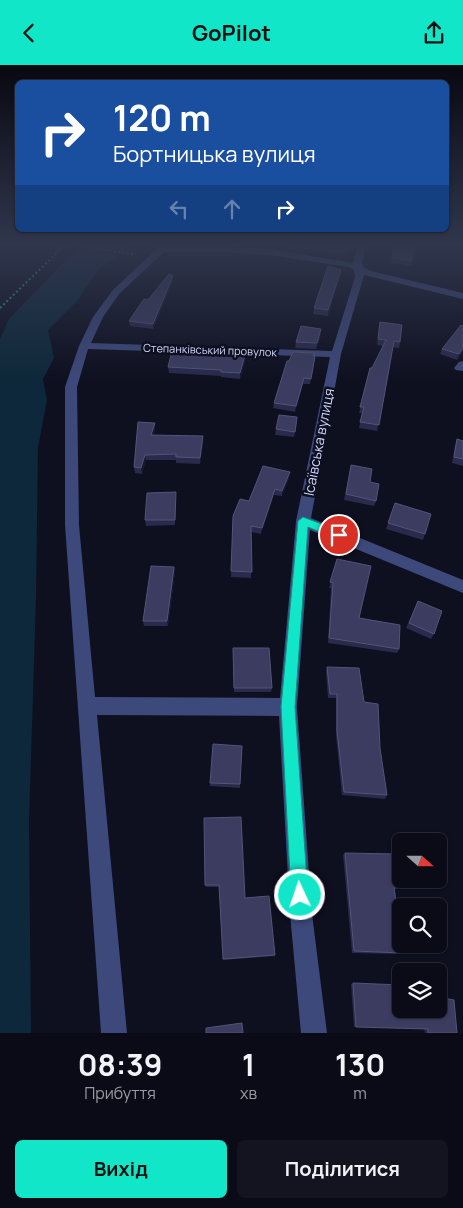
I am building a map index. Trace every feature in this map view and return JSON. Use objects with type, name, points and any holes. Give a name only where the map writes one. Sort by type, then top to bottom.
[{"type":"street","points":[[114,1033],[72,525],[71,387],[84,346],[98,317],[118,290]]},
{"type":"street","name":"Ісаївська вулиця","points":[[314,1033],[301,914],[288,707],[303,521],[336,354],[356,290]]},
{"type":"street","points":[[439,290],[463,296]]},
{"type":"street","name":"Степанківський провулок","points":[[84,346],[336,354]]},
{"type":"street","points":[[303,521],[463,587]]},
{"type":"street","points":[[86,706],[288,707]]},
{"type":"path","points":[[0,308],[18,290]]},
{"type":"water","points":[[37,290],[85,290],[78,300],[48,330],[54,358],[43,379],[47,400],[38,448],[36,599],[29,821],[31,1033],[0,1033],[0,339],[9,319]]},
{"type":"building","points":[[156,290],[167,290],[153,324],[129,321],[144,299],[148,300]]},
{"type":"building","points":[[320,290],[334,290],[328,310],[314,308]]},
{"type":"building","points":[[380,322],[402,325],[400,342],[394,341],[379,425],[360,422],[364,407],[360,407],[370,368],[372,368],[386,340],[378,339]]},
{"type":"building","points":[[461,325],[463,326],[463,348],[459,354],[442,349]]},
{"type":"building","points":[[301,326],[321,329],[317,343],[296,342]]},
{"type":"building","points":[[172,351],[245,355],[240,373],[221,372],[221,370],[168,367]]},
{"type":"building","points":[[293,352],[314,353],[311,379],[304,378],[296,406],[274,403],[287,361],[289,361]]},
{"type":"building","points":[[279,415],[297,417],[295,432],[276,429]]},
{"type":"building","points":[[138,422],[155,423],[151,435],[203,436],[200,458],[176,457],[176,454],[145,455],[141,468],[134,467]]},
{"type":"building","points":[[457,439],[463,441],[463,459],[454,457]]},
{"type":"building","points":[[351,465],[372,469],[370,482],[379,484],[376,501],[346,494]]},
{"type":"building","points":[[263,466],[290,472],[282,491],[275,489],[262,528],[251,526],[252,572],[231,571],[233,516],[240,499],[249,501]]},
{"type":"building","points":[[176,492],[175,520],[145,520],[147,493]]},
{"type":"building","points":[[395,503],[431,514],[425,534],[388,523]]},
{"type":"building","points":[[337,559],[371,566],[359,618],[400,625],[399,649],[329,638],[333,583],[330,582]]},
{"type":"building","points":[[151,566],[174,567],[167,621],[143,621]]},
{"type":"building","points":[[418,601],[442,611],[434,634],[409,623]]},
{"type":"building","points":[[233,648],[269,648],[272,688],[234,688]]},
{"type":"building","points":[[327,667],[359,668],[364,702],[378,704],[380,748],[387,795],[344,792],[337,731],[337,694],[330,694]]},
{"type":"building","points":[[213,744],[242,746],[240,784],[210,783]]},
{"type":"building","points":[[241,817],[245,898],[269,896],[275,955],[223,959],[219,885],[205,885],[204,818]]},
{"type":"building","points":[[345,853],[392,854],[392,888],[394,888],[395,898],[392,898],[392,953],[354,951]]},
{"type":"building","points":[[353,983],[392,985],[392,1018],[447,1018],[447,999],[454,1000],[457,1033],[428,1033],[428,1029],[356,1027]]},
{"type":"building","points":[[242,1023],[243,1033],[206,1033],[206,1028]]},
{"type":"route","points":[[300,895],[288,707],[303,521],[339,535]]}]
